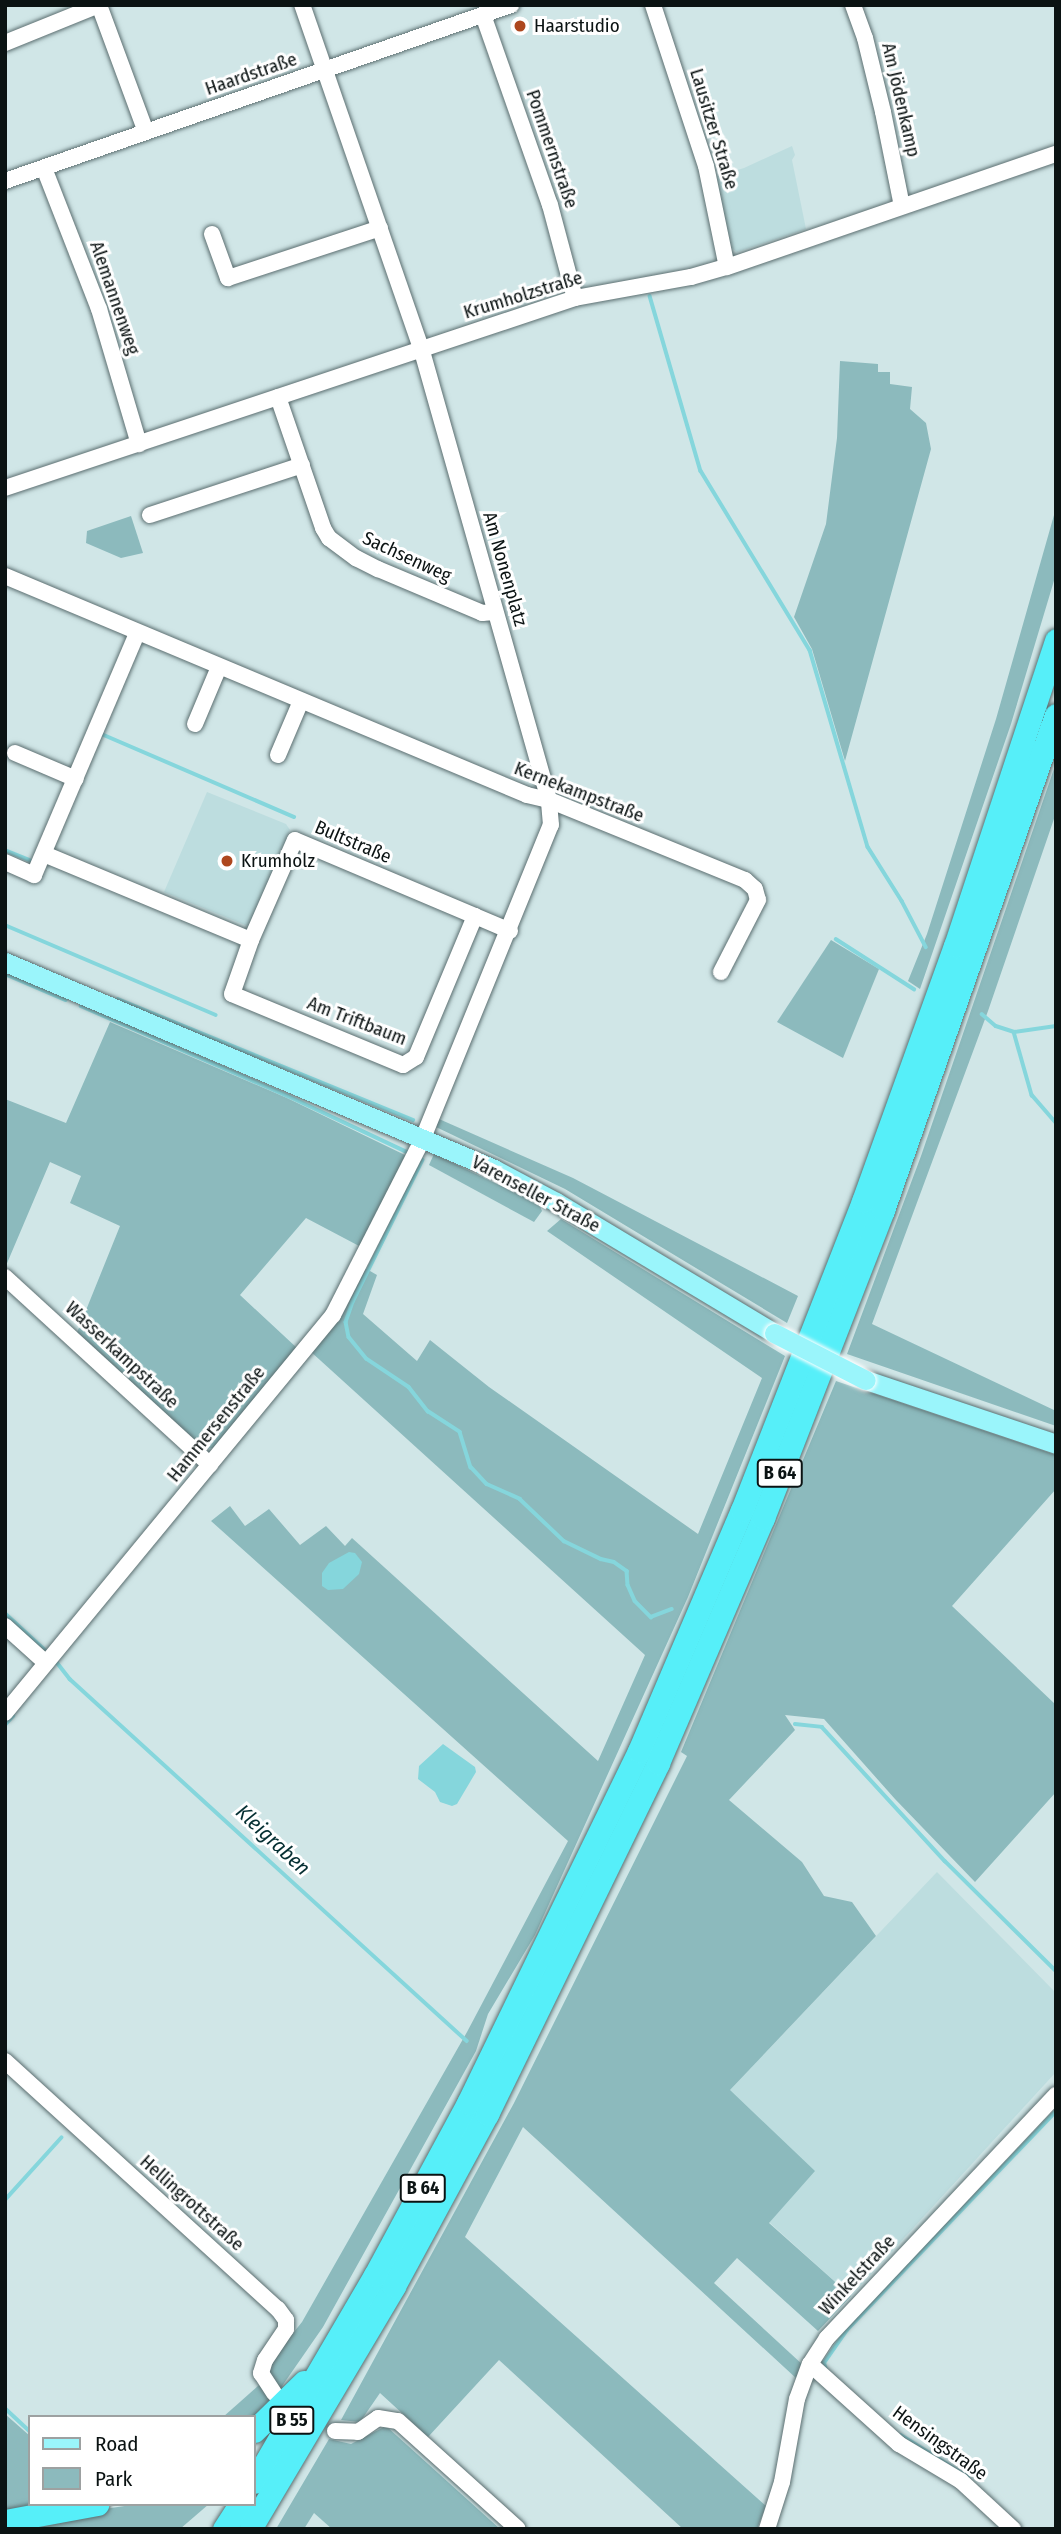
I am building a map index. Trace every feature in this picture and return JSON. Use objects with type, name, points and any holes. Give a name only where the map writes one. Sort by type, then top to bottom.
[{"type":"highway","name":"B 64","points":[[256,2429],[329,2357],[420,2194],[513,2016],[639,1751],[743,1510],[886,1137],[955,946],[1056,640]]},
{"type":"highway","name":"B 64","points":[[249,2521],[387,2298],[487,2114],[658,1763],[763,1518],[883,1210],[975,954],[1056,715]]},
{"type":"highway","name":"B 55","points":[[256,2479],[329,2357]]},
{"type":"highway","points":[[5,2521],[86,2506]]},
{"type":"highway","points":[[224,2529],[249,2521]]},
{"type":"main road","name":"Varenseller Straße","points":[[5,962],[494,1169],[556,1202],[774,1333],[866,1380],[1056,1444]]},
{"type":"street","points":[[5,43],[99,5],[146,132]]},
{"type":"street","name":"Am Nonenplatz","points":[[302,5],[421,348],[549,800],[551,825],[510,931],[423,1138]]},
{"type":"street","name":"Haardstraße","points":[[5,181],[511,5]]},
{"type":"street","name":"Lausitzer Straße","points":[[653,5],[706,166],[727,267]]},
{"type":"street","name":"Am Jödenkamp","points":[[853,5],[865,38],[902,206]]},
{"type":"street","name":"Pommernstraße","points":[[483,15],[550,205],[575,298]]},
{"type":"street","name":"Krumholzstraße","points":[[5,488],[575,298],[691,277],[727,267],[1056,154]]},
{"type":"street","name":"Alemannenweg","points":[[44,168],[91,284],[139,444]]},
{"type":"street","points":[[212,234],[228,278],[380,229]]},
{"type":"street","name":"Sachsenweg","points":[[278,397],[323,528],[338,546],[378,569],[482,613],[495,612]]},
{"type":"street","points":[[150,515],[302,465]]},
{"type":"street","name":"Kernekampstraße","points":[[5,576],[527,795],[549,800],[745,880],[755,889],[758,900],[721,972]]},
{"type":"street","points":[[5,862],[34,875],[137,633]]},
{"type":"street","points":[[195,724],[219,667]]},
{"type":"street","points":[[278,755],[301,701]]},
{"type":"street","points":[[15,753],[76,779]]},
{"type":"street","name":"Bultstraße","points":[[251,940],[295,840],[510,931]]},
{"type":"street","points":[[44,854],[251,940]]},
{"type":"street","name":"Am Triftbaum","points":[[251,940],[232,994],[403,1065],[416,1057],[475,916]]},
{"type":"street","name":"Hammersenstraße","points":[[5,1713],[333,1315],[423,1138]]},
{"type":"street","name":"Wasserkampstraße","points":[[5,1277],[210,1465]]},
{"type":"street","points":[[5,1626],[46,1663]]},
{"type":"street","name":"Hellingrottstraße","points":[[5,2061],[278,2309],[286,2320],[286,2329],[265,2360],[261,2374],[274,2393]]},
{"type":"street","name":"Winkelstraße","points":[[767,2529],[782,2482],[797,2399],[810,2364],[827,2338],[1056,2095]]},
{"type":"street","name":"Hensingstraße","points":[[810,2364],[899,2444],[961,2481],[1013,2529]]},
{"type":"street","points":[[335,2431],[358,2432],[378,2418],[398,2421],[518,2529]]},
{"type":"shaded area","points":[[792,146],[795,155],[792,160],[806,229],[737,252],[729,246],[714,177],[744,168]]},
{"type":"shaded area","name":"Krumholz","points":[[207,792],[286,824],[290,830],[250,927],[164,892]]},
{"type":"shaded area","points":[[349,1552],[355,1553],[362,1562],[359,1574],[343,1589],[328,1590],[322,1586],[322,1573],[329,1563]]},
{"type":"shaded area","points":[[443,1744],[475,1767],[476,1772],[457,1804],[452,1806],[440,1802],[435,1792],[418,1779],[419,1766]]},
{"type":"shaded area","points":[[937,1872],[1056,1993],[1056,2072],[851,2296],[769,2222],[730,2090]]},
{"type":"green space","points":[[840,361],[878,364],[878,372],[890,372],[890,384],[912,387],[910,409],[926,423],[931,449],[845,761],[812,649],[794,617],[826,524],[837,438]]},
{"type":"green space","points":[[1056,508],[1056,574],[1011,724],[920,989],[908,981],[927,934],[996,719]]},
{"type":"green space","points":[[131,516],[143,553],[121,558],[86,543],[87,531]]},
{"type":"green space","points":[[1056,763],[1056,813],[988,1011],[872,1324],[1056,1411],[1056,1426],[847,1354],[921,1156]]},
{"type":"green space","points":[[831,940],[879,969],[843,1058],[777,1022]]},
{"type":"green space","points":[[110,1022],[287,1098],[407,1156],[361,1247],[306,1218],[240,1295],[297,1348],[213,1448],[205,1449],[76,1335],[120,1226],[70,1203],[81,1176],[50,1162],[5,1268],[5,1099],[66,1123]]},
{"type":"green space","points":[[439,1119],[573,1178],[798,1296],[787,1323],[565,1189],[436,1127]]},
{"type":"green space","points":[[434,1154],[539,1204],[542,1211],[534,1222],[429,1165]]},
{"type":"green space","points":[[561,1219],[785,1356],[688,1597],[535,1935],[488,2014],[476,2051],[323,2327],[280,2389],[270,2373],[270,2362],[302,2322],[467,2032],[568,1841],[211,1521],[230,1506],[245,1526],[269,1509],[300,1545],[326,1526],[345,1546],[352,1538],[598,1761],[645,1655],[310,1351],[363,1267],[377,1275],[363,1314],[417,1361],[430,1340],[489,1387],[698,1534],[762,1378],[547,1231]]},
{"type":"green space","points":[[836,1381],[1056,1455],[1056,1489],[952,1606],[1056,1705],[1056,1792],[975,1882],[895,1799],[824,1719],[785,1715],[795,1730],[729,1800],[802,1862],[824,1896],[852,1902],[876,1936],[730,2090],[815,2171],[769,2223],[851,2296],[818,2331],[737,2258],[714,2283],[803,2365],[797,2379],[523,2127],[465,2237],[766,2506],[757,2529],[683,2529],[499,2360],[428,2437],[380,2393],[360,2422],[341,2420],[514,2103],[687,1756],[681,1752]]},
{"type":"green space","points":[[259,2385],[273,2397],[256,2415],[225,2415]]},
{"type":"green space","points":[[5,2414],[28,2434],[28,2506],[33,2506],[5,2512]]},
{"type":"green space","points":[[386,2426],[500,2529],[332,2529],[314,2513],[304,2529],[276,2529],[329,2439],[351,2444]]},
{"type":"green space","points":[[125,2506],[207,2506],[180,2529],[5,2529],[44,2518]]},
{"type":"waterway","points":[[650,296],[701,471],[810,650],[868,847],[902,901],[926,947]]},
{"type":"waterway","points":[[104,735],[294,817]]},
{"type":"waterway","points":[[5,850],[30,860]]},
{"type":"waterway","points":[[5,925],[216,1015]]},
{"type":"waterway","points":[[836,939],[914,989]]},
{"type":"waterway","points":[[5,974],[66,1000]]},
{"type":"waterway","points":[[118,999],[413,1120]]},
{"type":"waterway","points":[[81,1006],[288,1096],[407,1152]]},
{"type":"waterway","points":[[982,1014],[996,1026],[1014,1032],[1056,1026]]},
{"type":"waterway","points":[[1014,1032],[1032,1095],[1056,1123]]},
{"type":"waterway","points":[[423,1160],[353,1302],[346,1322],[349,1337],[367,1359],[409,1387],[428,1411],[460,1432],[471,1467],[487,1484],[520,1499],[564,1541],[601,1559],[614,1562],[627,1571],[628,1585],[635,1601],[651,1617],[672,1609]]},
{"type":"waterway","name":"Kleigraben","points":[[5,1613],[46,1651]]},
{"type":"waterway","name":"Kleigraben","points":[[56,1661],[70,1679],[467,2041]]},
{"type":"waterway","name":"Kleigraben","points":[[5,1725],[13,1716]]},
{"type":"waterway","points":[[795,1724],[822,1727],[945,1861],[1056,1971]]},
{"type":"waterway","points":[[826,2370],[824,2363],[847,2330],[1056,2111]]},
{"type":"waterway","name":"Kleigraben","points":[[5,2200],[61,2138]]},
{"type":"waterway","name":"Kleigraben","points":[[5,2408],[28,2429]]},
{"type":"waterway","points":[[901,2435],[968,2477]]},
{"type":"place","name":"Haarstudio","points":[[520,26]]},
{"type":"place","name":"Krumholz","points":[[227,861]]}]
